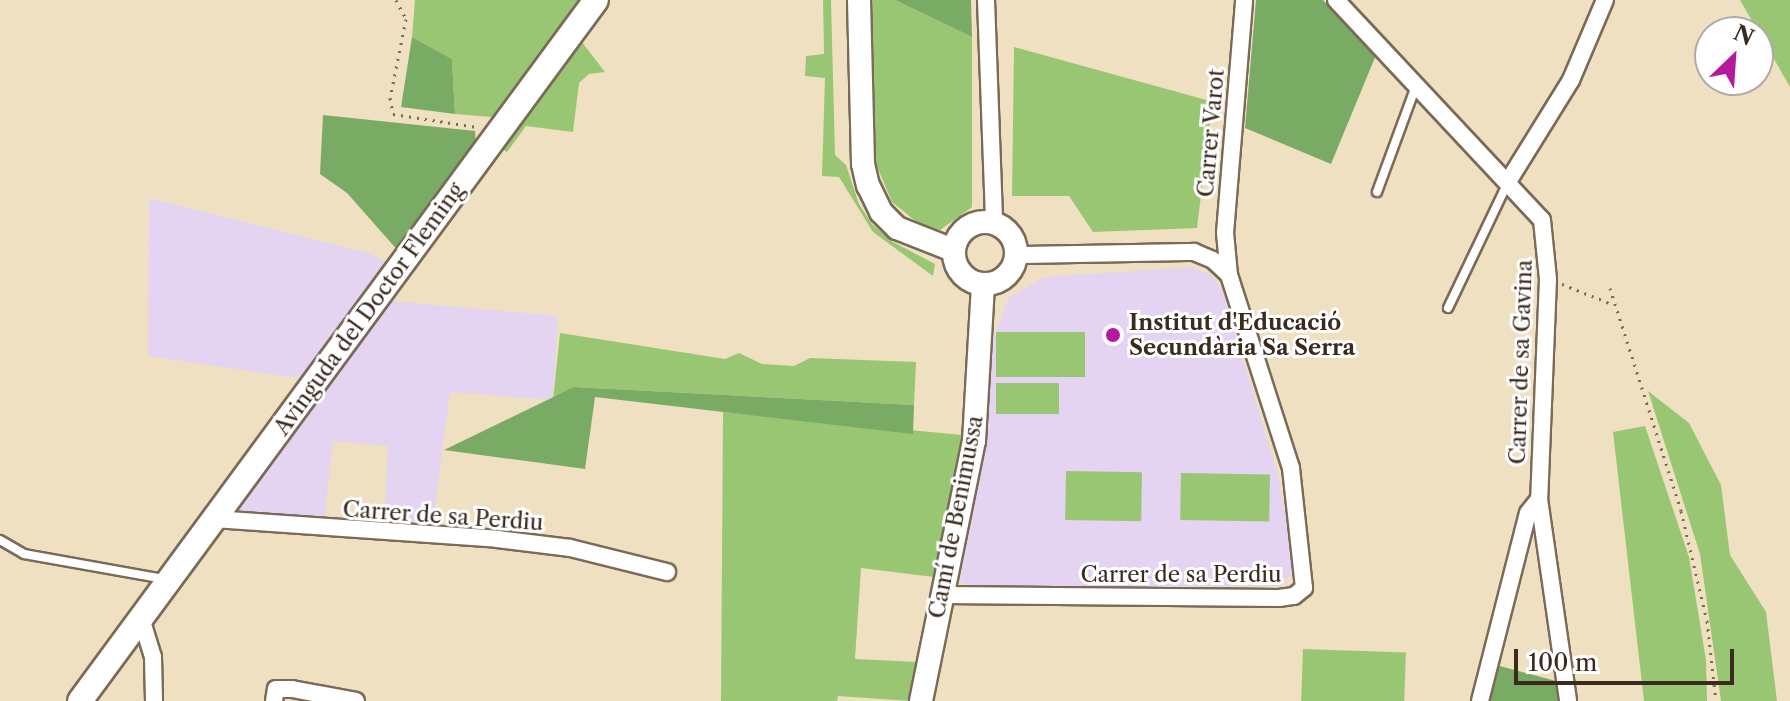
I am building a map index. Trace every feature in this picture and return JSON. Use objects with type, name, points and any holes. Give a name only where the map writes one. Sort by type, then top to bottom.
[{"type":"main road","name":"Avinguda del Doctor Fleming","points":[[80,701],[596,0]]},
{"type":"street","points":[[859,0],[863,164],[868,185],[881,212],[897,228],[953,250]]},
{"type":"street","points":[[986,0],[994,222],[1014,241],[1017,255],[1005,276],[983,285],[967,279],[956,267],[953,250],[966,226],[994,222]]},
{"type":"street","name":"Carrer Varot","points":[[1229,275],[1225,233],[1244,0]]},
{"type":"street","name":"Carrer de sa Gavina","points":[[1336,0],[1509,180],[1542,220],[1548,279],[1539,499],[1528,513],[1480,701]]},
{"type":"street","points":[[1509,180],[1571,80],[1605,0]]},
{"type":"street","points":[[1017,255],[1194,252],[1207,249],[1225,233]]},
{"type":"street","points":[[1194,252],[1213,260],[1229,275]]},
{"type":"street","name":"Carrer de sa Perdiu","points":[[943,595],[1279,598],[1304,588],[1291,468],[1229,275]]},
{"type":"street","name":"Camí de Benimussa","points":[[921,701],[974,441],[983,285]]},
{"type":"street","points":[[1539,499],[1568,701]]},
{"type":"street","name":"Carrer de sa Perdiu","points":[[214,519],[497,539],[570,548],[667,572]]},
{"type":"street","points":[[141,618],[153,657],[154,701]]},
{"type":"street","points":[[275,695],[356,701]]},
{"type":"lane","points":[[1377,192],[1416,86]]},
{"type":"lane","points":[[1448,308],[1509,180]]},
{"type":"lane","points":[[0,540],[24,554],[170,580]]},
{"type":"path","points":[[396,0],[406,19],[390,98],[393,114],[409,120],[455,120],[497,134]]},
{"type":"path","points":[[1548,279],[1614,305]]},
{"type":"path","points":[[1610,288],[1681,511],[1707,621],[1716,701]]},
{"type":"shaded area","points":[[149,198],[368,253],[391,264],[390,301],[558,316],[553,400],[450,392],[432,529],[384,526],[388,446],[333,441],[324,521],[227,514],[303,379],[148,356]]},
{"type":"shaded area","points":[[1192,267],[1212,276],[1223,292],[1278,475],[1295,569],[1281,586],[972,587],[960,582],[989,416],[991,343],[1009,297],[1045,277]]},
{"type":"green space","points":[[415,0],[585,0],[505,110],[491,117],[455,114],[452,59],[412,37]]},
{"type":"green space","points":[[823,0],[831,0],[835,155],[846,165],[859,204],[872,224],[893,242],[935,264],[933,276],[873,232],[839,177],[822,176],[825,78],[805,76],[806,56],[824,54]]},
{"type":"green space","points":[[872,0],[895,0],[972,37],[972,207],[940,230],[918,223],[892,202],[876,164]]},
{"type":"green space","points":[[895,0],[971,0],[972,37]]},
{"type":"green space","points":[[1256,0],[1323,0],[1376,55],[1331,164],[1245,128]]},
{"type":"green space","points":[[1740,0],[1790,0],[1790,87],[1774,59],[1774,16],[1749,16]]},
{"type":"green space","points":[[412,37],[452,59],[455,114],[401,107]]},
{"type":"green space","points":[[578,37],[605,72],[589,74],[579,83],[573,132],[526,126],[507,152],[499,147]]},
{"type":"green space","points":[[1014,47],[1221,104],[1210,122],[1197,228],[1093,232],[1069,196],[1012,196]]},
{"type":"green space","points":[[323,115],[475,131],[476,145],[400,253],[347,193],[320,174]]},
{"type":"green space","points":[[996,332],[1085,332],[1085,377],[996,377]]},
{"type":"green space","points":[[560,333],[725,359],[739,353],[762,364],[794,366],[810,358],[916,362],[914,405],[574,387],[553,400]]},
{"type":"green space","points":[[996,383],[1059,383],[1059,414],[996,414]]},
{"type":"green space","points":[[574,387],[914,405],[913,434],[595,397],[585,469],[444,450]]},
{"type":"green space","points":[[1648,391],[1689,423],[1721,485],[1730,555],[1766,612],[1777,701],[1721,701],[1700,554]]},
{"type":"green space","points":[[723,412],[962,435],[934,577],[861,568],[855,659],[917,662],[910,701],[838,696],[837,701],[721,701]]},
{"type":"green space","points":[[1645,426],[1689,557],[1706,660],[1707,701],[1644,701],[1613,432]]},
{"type":"green space","points":[[1066,471],[1142,472],[1141,521],[1065,520]]},
{"type":"green space","points":[[1181,473],[1270,475],[1269,522],[1180,520]]},
{"type":"green space","points":[[1303,649],[1406,653],[1404,701],[1301,701]]},
{"type":"green space","points":[[1496,665],[1560,682],[1562,701],[1488,701]]},
{"type":"place","name":"Institut d'Educació Secundària Sa Serra","points":[[1113,335]]}]
